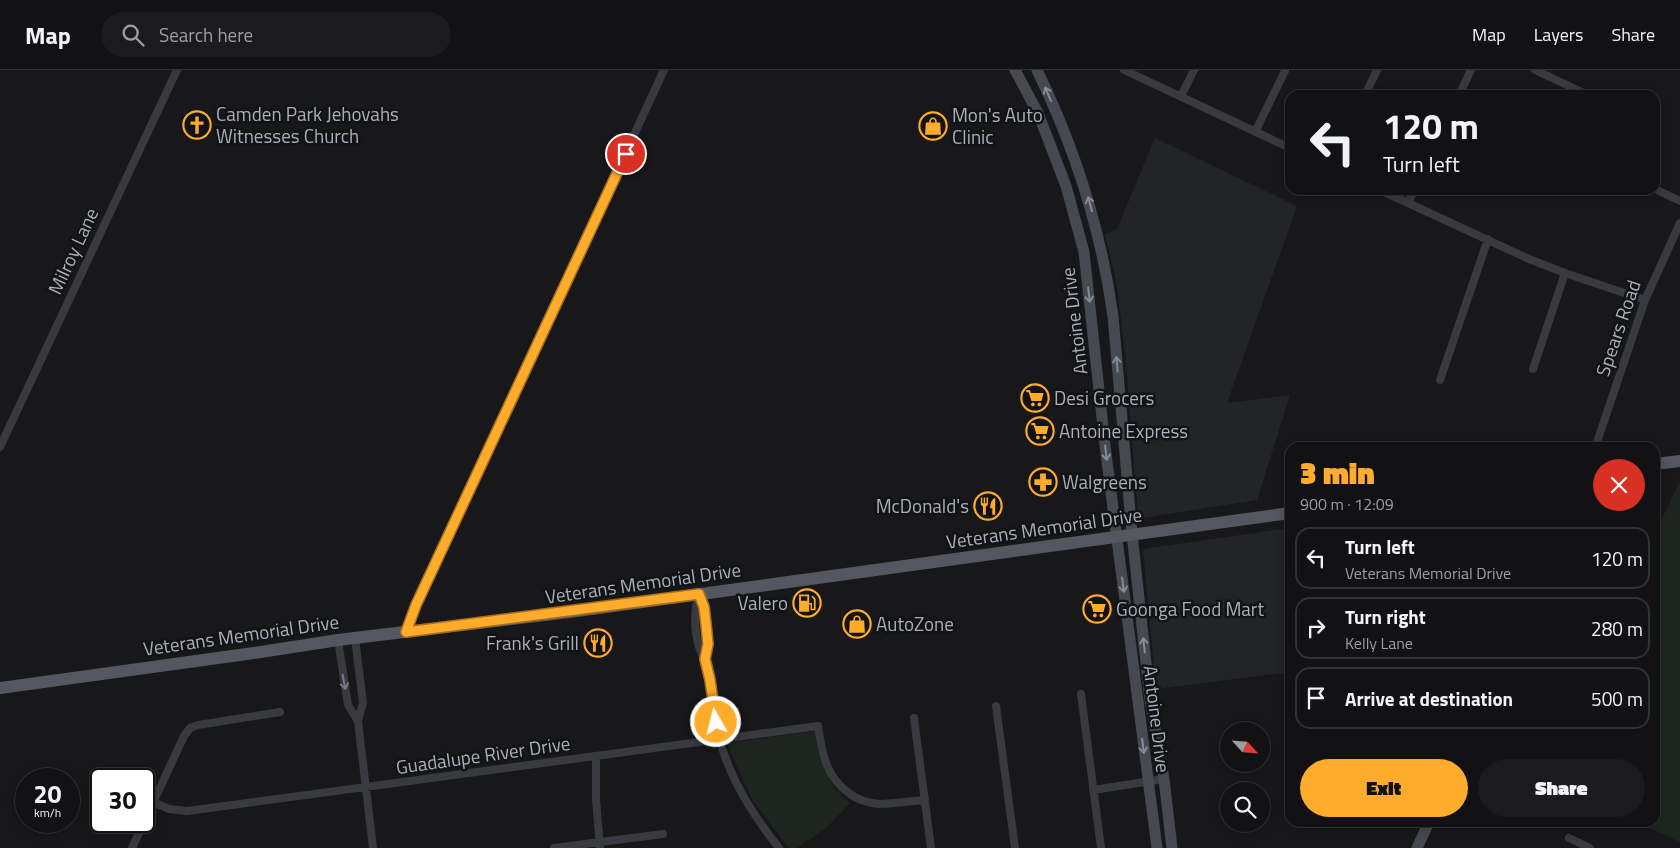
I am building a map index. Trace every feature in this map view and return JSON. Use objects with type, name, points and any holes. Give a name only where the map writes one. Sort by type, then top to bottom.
[{"type":"main road","name":"Antoine Drive","points":[[1016,70],[1038,113],[1066,186],[1084,252],[1135,684],[1157,848]]},
{"type":"main road","name":"Antoine Drive","points":[[1037,70],[1075,157],[1086,192],[1108,284],[1113,316],[1132,534],[1148,682],[1164,779],[1172,848]]},
{"type":"main road","points":[[1660,463],[1680,461]]},
{"type":"main road","name":"Veterans Memorial Drive","points":[[0,688],[338,640],[699,594],[1285,514]]},
{"type":"main road","points":[[1135,684],[1148,682]]},
{"type":"main road","points":[[1417,848],[1426,827]]},
{"type":"street","name":"Milroy Lane","points":[[0,447],[177,70]]},
{"type":"street","points":[[406,632],[416,605],[664,70]]},
{"type":"street","points":[[1124,70],[1285,146]]},
{"type":"street","points":[[1181,96],[1194,70]]},
{"type":"street","points":[[1368,90],[1378,70]]},
{"type":"street","points":[[1461,90],[1471,70]]},
{"type":"street","points":[[1535,70],[1577,90]]},
{"type":"street","points":[[1256,132],[1285,71]]},
{"type":"street","points":[[1660,191],[1680,201]]},
{"type":"street","points":[[1391,195],[1529,259],[1645,300]]},
{"type":"street","points":[[1408,203],[1412,195]]},
{"type":"street","name":"Spears Road","points":[[1597,442],[1645,300],[1680,223]]},
{"type":"street","points":[[1440,380],[1488,239]]},
{"type":"street","points":[[1533,369],[1565,273]]},
{"type":"street","points":[[699,594],[704,607],[708,644],[705,659],[720,740],[730,770],[746,802],[779,848]]},
{"type":"street","points":[[355,638],[363,703],[358,722],[373,848]]},
{"type":"street","points":[[338,640],[348,705],[358,722]]},
{"type":"street","points":[[1081,694],[1101,848]]},
{"type":"street","points":[[996,706],[1015,848]]},
{"type":"street","points":[[155,798],[184,736],[190,728],[198,725],[280,712]]},
{"type":"street","points":[[914,718],[931,848]]},
{"type":"street","name":"Guadalupe River Drive","points":[[155,803],[180,812],[818,726],[824,760],[830,773],[838,784],[854,796],[866,802],[879,804],[925,800]]},
{"type":"street","points":[[596,756],[599,845]]},
{"type":"street","points":[[1093,790],[1164,779]]},
{"type":"street","points":[[132,848],[139,833]]},
{"type":"street","points":[[554,848],[599,845],[664,834]]},
{"type":"street","points":[[1569,838],[1590,848]]},
{"type":"shaded area","points":[[1155,138],[1297,206],[1227,403],[1290,395],[1257,500],[1142,518],[1138,517],[1126,362],[1117,286],[1105,234],[1117,229]]},
{"type":"shaded area","points":[[1680,482],[1680,842],[1648,827],[1660,827],[1660,523]]},
{"type":"shaded area","points":[[1285,529],[1285,673],[1156,689],[1143,549]]},
{"type":"shaded area","points":[[815,731],[819,755],[834,788],[850,803],[826,828],[797,848],[789,848],[752,799],[727,743]]},
{"type":"place","name":"Camden Park Jehovahs Witnesses Church","points":[[197,125]]},
{"type":"place","name":"Mon's Auto Clinic","points":[[933,126]]},
{"type":"place","name":"Desi Grocers","points":[[1035,398]]},
{"type":"place","name":"Antoine Express","points":[[1040,431]]},
{"type":"place","name":"Walgreens","points":[[1043,482]]},
{"type":"place","name":"McDonald's","points":[[988,506]]},
{"type":"place","name":"Valero","points":[[807,603]]},
{"type":"place","name":"Goonga Food Mart","points":[[1097,609]]},
{"type":"place","name":"AutoZone","points":[[857,624]]},
{"type":"place","name":"Frank's Grill","points":[[598,643]]},
{"type":"route","points":[[626,154],[416,605],[406,632],[699,594],[704,607],[708,644],[705,659],[716,722]]}]
